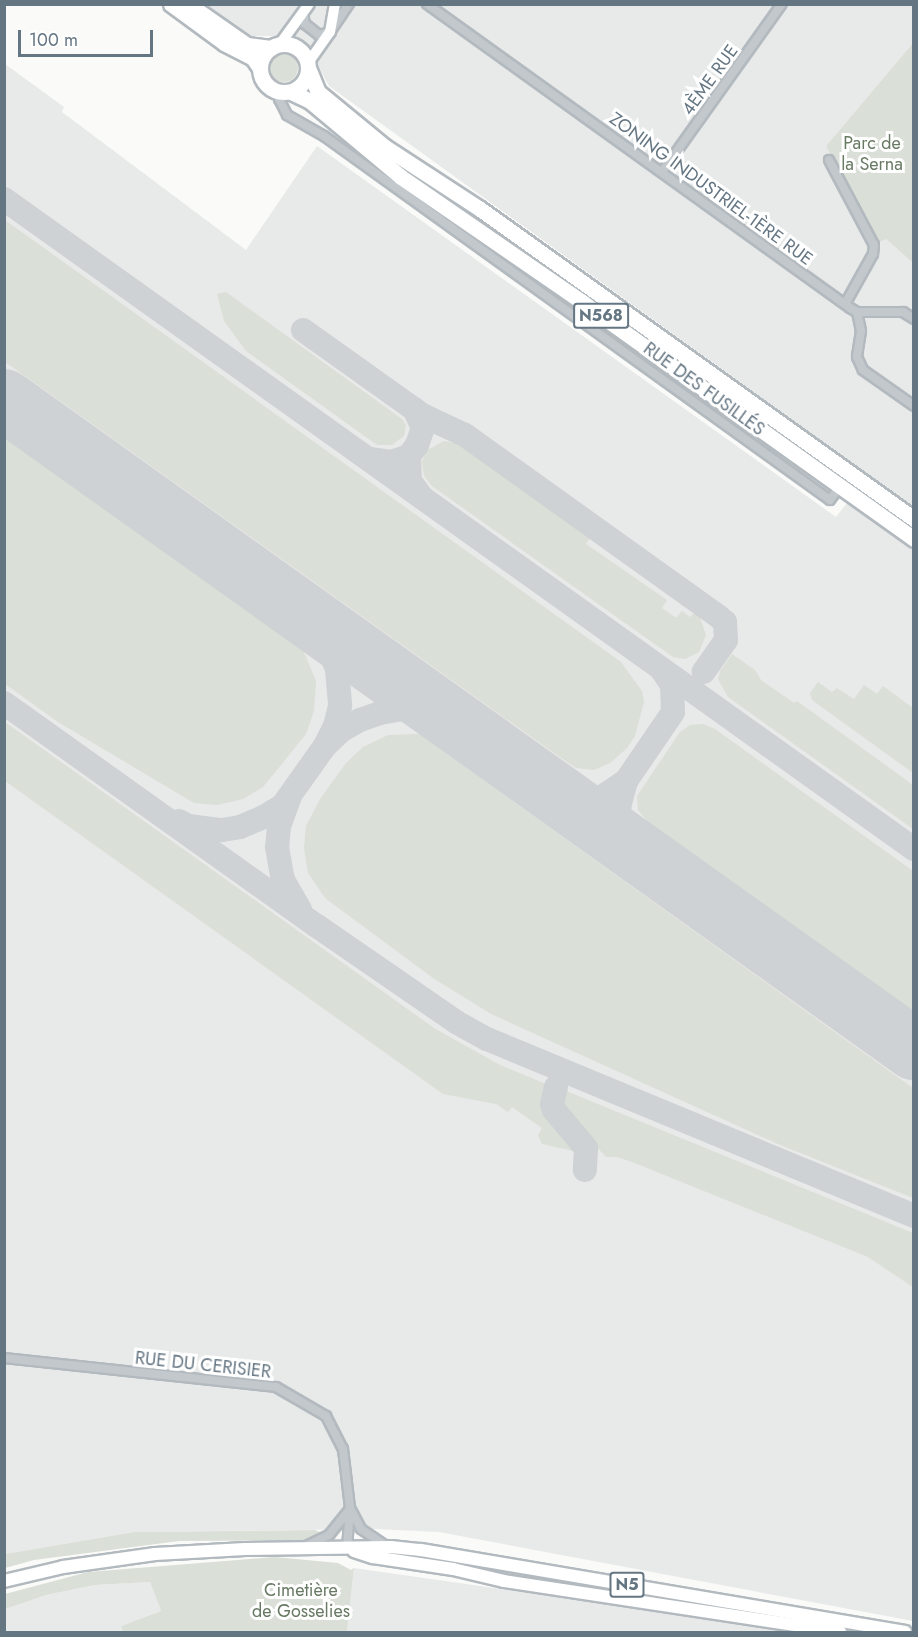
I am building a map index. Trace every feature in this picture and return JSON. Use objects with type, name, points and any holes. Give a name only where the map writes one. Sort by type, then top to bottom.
[{"type":"highway","name":"N568","points":[[188,4],[247,45],[295,46],[301,50],[309,67]]},
{"type":"highway","name":"N568","points":[[167,9],[253,58],[260,68],[265,83],[285,92]]},
{"type":"highway","points":[[260,68],[265,53],[276,46]]},
{"type":"highway","points":[[285,92],[301,86],[309,67]]},
{"type":"highway","name":"RUE DES FUSILLÉS","points":[[309,67],[318,92],[385,147],[480,209],[914,519]]},
{"type":"highway","name":"RUE DES FUSILLÉS","points":[[285,92],[310,101],[401,177],[914,539]]},
{"type":"main road","name":"N5","points":[[4,1581],[63,1567],[154,1554],[245,1549],[391,1547],[421,1550],[905,1632]]},
{"type":"main road","name":"N5","points":[[348,1549],[373,1557],[453,1569],[504,1581],[840,1632]]},
{"type":"street","points":[[330,32],[335,4]]},
{"type":"street","points":[[309,67],[349,4]]},
{"type":"street","name":"ZONING INDUSTRIEL-1ÈRE RUE","points":[[427,4],[856,312]]},
{"type":"street","name":"4ÈME RUE","points":[[662,172],[782,4]]},
{"type":"street","points":[[276,46],[306,9]]},
{"type":"street","points":[[306,9],[305,24],[311,31],[319,35],[330,32]]},
{"type":"street","points":[[285,92],[279,99],[287,115],[324,136],[766,451],[830,500],[840,486]]},
{"type":"street","points":[[829,160],[873,245],[873,254],[845,304]]},
{"type":"street","points":[[914,320],[903,312],[856,312],[861,331],[857,357],[863,370],[914,406]]},
{"type":"street","name":"RUE DU CERISIER","points":[[4,1358],[276,1387],[326,1416],[344,1449],[350,1508],[348,1549]]},
{"type":"street","points":[[300,1549],[329,1535],[350,1508],[362,1529],[374,1539],[391,1547]]},
{"type":"shaded area","points":[[207,5],[913,5],[913,43],[826,146],[886,239],[913,263],[913,507],[329,86],[307,45],[292,36],[251,36]]},
{"type":"shaded area","points":[[5,64],[64,107],[62,112],[246,250],[317,146],[836,517],[848,502],[913,550],[913,1621],[439,1532],[375,1529],[134,1532],[5,1554]]},
{"type":"shaded area","points":[[354,1568],[801,1632],[347,1632]]},
{"type":"shaded area","points":[[150,1582],[161,1611],[121,1626],[123,1632],[5,1632],[4,1609],[46,1595],[95,1585]]},
{"type":"green space","name":"Parc de la Serna","points":[[913,43],[913,263],[886,239],[877,243],[829,160],[831,155],[826,146]]},
{"type":"green space","points":[[284,54],[294,58],[298,68],[294,78],[284,82],[274,78],[270,68],[274,58]]},
{"type":"green space","points":[[458,202],[857,486],[854,490],[456,206]]},
{"type":"green space","points":[[5,220],[621,662],[642,691],[644,702],[635,736],[627,748],[610,763],[594,770],[576,768],[5,362]]},
{"type":"green space","points":[[226,292],[402,419],[406,425],[404,436],[392,445],[377,445],[246,351],[224,321],[217,294]]},
{"type":"green space","points":[[5,438],[303,650],[316,681],[314,711],[306,734],[263,787],[243,799],[217,805],[194,803],[58,722],[5,684]]},
{"type":"green space","points":[[444,441],[460,444],[591,537],[586,544],[667,600],[662,608],[676,618],[682,611],[690,617],[695,612],[699,615],[706,635],[699,652],[685,659],[673,657],[432,486],[424,476],[422,462],[426,451]]},
{"type":"green space","points":[[732,654],[755,670],[761,680],[794,703],[797,701],[913,785],[913,829],[728,697],[718,679],[720,671]]},
{"type":"green space","points":[[818,682],[832,692],[837,688],[854,699],[864,685],[877,694],[883,686],[913,708],[913,773],[812,700],[810,693]]},
{"type":"green space","points":[[5,722],[434,1028],[500,1065],[546,1084],[543,1095],[548,1116],[575,1146],[573,1151],[542,1144],[538,1135],[542,1128],[512,1107],[508,1112],[496,1104],[443,1094],[5,781]]},
{"type":"green space","points":[[703,724],[715,729],[913,871],[913,1012],[647,821],[638,810],[637,796],[680,732],[690,725]]},
{"type":"green space","points":[[419,734],[913,1088],[913,1198],[778,1144],[491,1014],[433,978],[325,898],[308,873],[304,848],[306,826],[320,799],[346,763],[363,747],[388,735]]},
{"type":"green space","points":[[566,1091],[913,1233],[913,1287],[868,1257],[632,1162],[617,1157],[606,1157],[564,1111],[562,1104]]},
{"type":"green space","points":[[315,1530],[322,1533],[318,1540],[179,1541],[34,1560],[5,1568],[5,1554],[134,1532]]},
{"type":"green space","name":"Cimetière de Gosselies","points":[[275,1557],[338,1563],[351,1570],[354,1568],[347,1632],[123,1632],[121,1626],[161,1611],[150,1582],[95,1585],[46,1595],[5,1609],[5,1594],[88,1572]]},
{"type":"taxiway","points":[[4,199],[914,849]]},
{"type":"taxiway","points":[[303,330],[422,415],[465,435],[718,616],[725,622],[726,640],[704,672]]},
{"type":"taxiway","points":[[409,456],[417,445],[423,428],[414,409]]},
{"type":"taxiway","points":[[370,459],[391,462],[409,456],[410,481],[421,496]]},
{"type":"taxiway","points":[[294,607],[311,621],[321,634],[337,669],[340,706],[335,726],[325,746],[342,730],[360,720],[380,713],[403,709],[436,715],[466,730]]},
{"type":"taxiway","points":[[626,781],[673,712],[672,685],[662,670]]},
{"type":"taxiway","points":[[4,703],[456,1022],[487,1039],[914,1216]]},
{"type":"taxiway","points":[[179,821],[188,826],[222,830],[240,827],[264,817],[283,805],[325,746]]},
{"type":"taxiway","points":[[546,787],[572,797],[586,799],[602,797],[626,781],[619,807],[621,820],[624,831],[642,856]]},
{"type":"taxiway","points":[[289,799],[279,826],[277,847],[283,880],[300,910]]},
{"type":"taxiway","points":[[556,1087],[552,1104],[554,1110],[586,1148],[585,1170]]},
{"type":"runway","points":[[4,400],[914,1049]]}]
